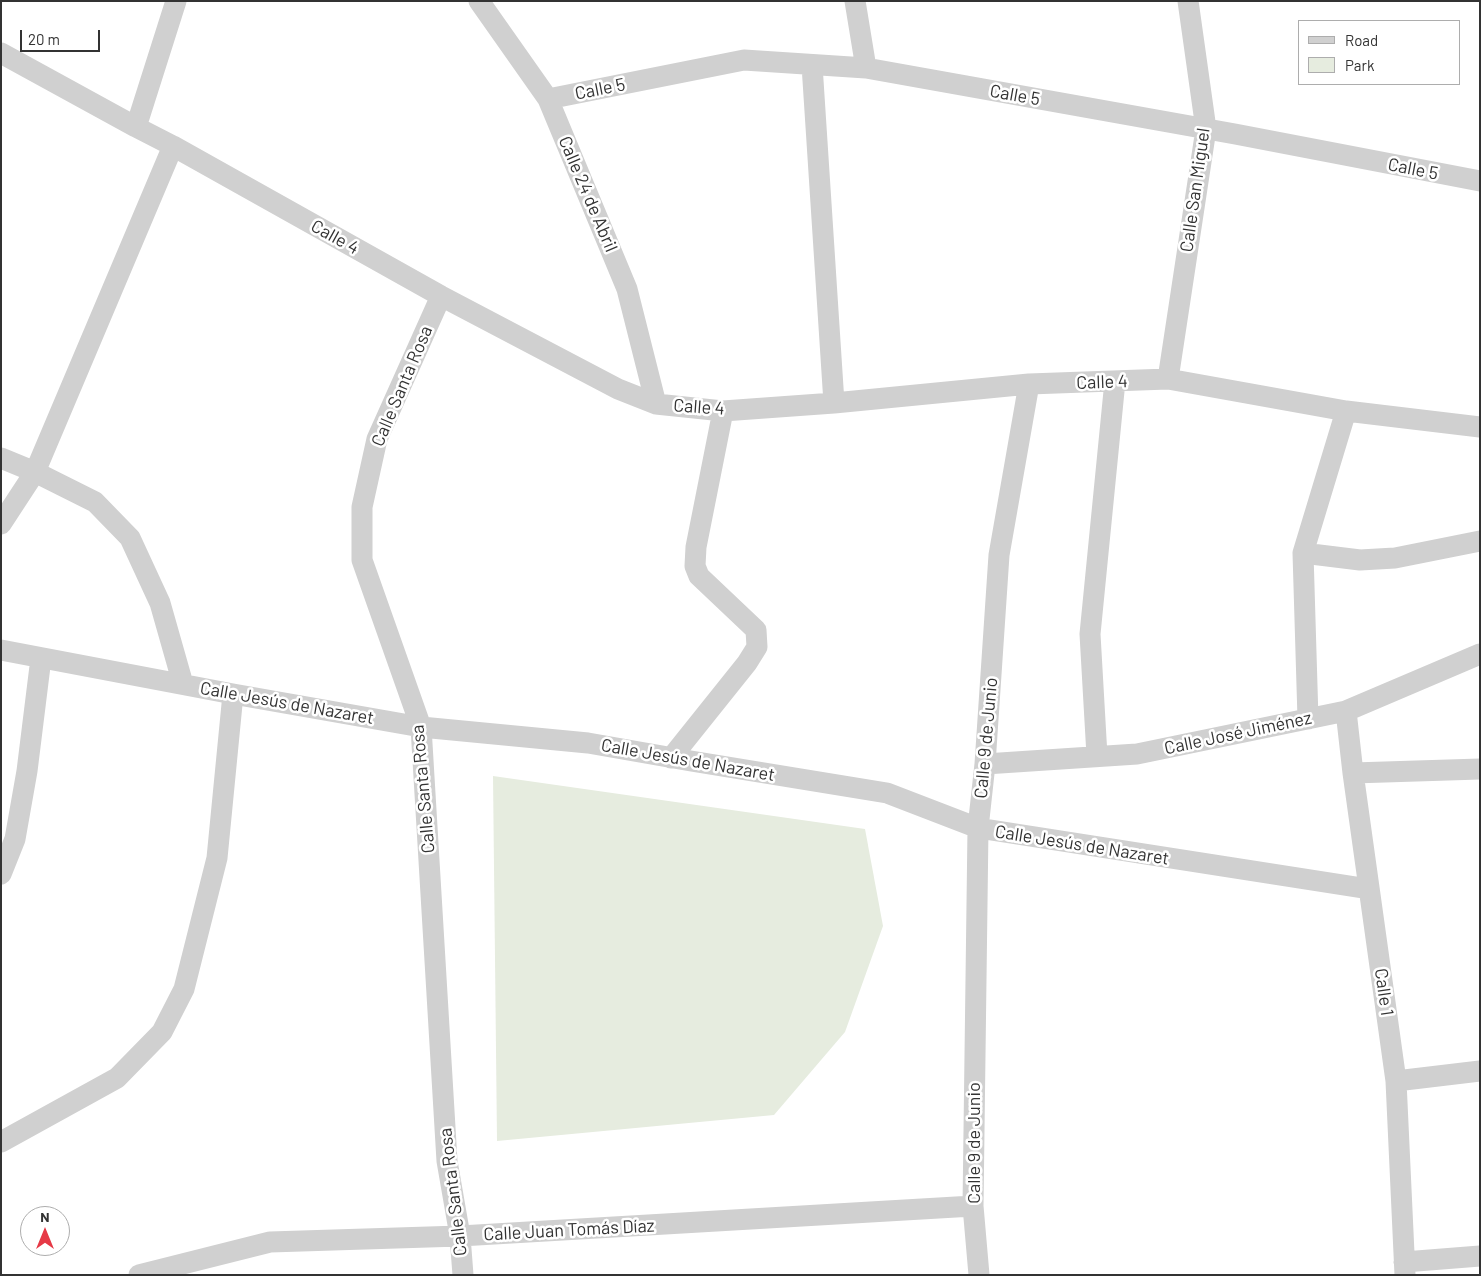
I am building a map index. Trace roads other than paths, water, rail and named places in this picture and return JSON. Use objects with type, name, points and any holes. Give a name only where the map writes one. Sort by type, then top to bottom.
[{"type":"street","points":[[136,127],[176,1]]},
{"type":"street","name":"Calle 24 de Abril","points":[[479,1],[548,99],[627,289],[656,404]]},
{"type":"street","points":[[855,1],[866,68]]},
{"type":"street","name":"Calle San Miguel","points":[[1168,379],[1206,129],[1188,1]]},
{"type":"street","name":"Calle 4","points":[[1,53],[173,146],[441,296],[618,389],[656,404],[724,411],[834,403],[1029,384],[1168,379],[1346,411],[1480,427]]},
{"type":"street","name":"Calle 5","points":[[548,99],[744,60],[866,68],[1206,129],[1480,181]]},
{"type":"street","points":[[812,64],[834,403]]},
{"type":"street","points":[[1,524],[36,472],[173,146]]},
{"type":"street","name":"Calle Santa Rosa","points":[[441,296],[377,439],[362,507],[362,560],[421,727],[447,1161],[460,1236],[463,1275]]},
{"type":"street","points":[[1097,756],[1090,634],[1115,381]]},
{"type":"street","name":"Calle 9 de Junio","points":[[979,1275],[973,1206],[978,828],[985,764],[999,555],[1029,384]]},
{"type":"street","points":[[671,758],[748,663],[757,646],[756,630],[698,576],[695,566],[696,547],[724,411]]},
{"type":"street","points":[[1308,719],[1303,553],[1346,411]]},
{"type":"street","points":[[1,458],[36,472],[95,502],[130,538],[160,603],[183,684]]},
{"type":"street","points":[[1303,553],[1360,560],[1395,558],[1480,540]]},
{"type":"street","name":"Calle Jesús de Nazaret","points":[[1,650],[421,727],[588,743],[887,793],[978,828],[1369,889]]},
{"type":"street","name":"Calle José Jiménez","points":[[985,764],[1137,754],[1346,711],[1480,654]]},
{"type":"street","points":[[1,874],[15,840],[28,772],[41,658]]},
{"type":"street","points":[[1,1142],[117,1078],[162,1032],[184,989],[217,858],[233,694]]},
{"type":"street","name":"Calle 1","points":[[1346,711],[1396,1081],[1405,1268]]},
{"type":"street","points":[[1353,773],[1480,769]]},
{"type":"street","points":[[1396,1081],[1480,1071]]},
{"type":"street","name":"Calle Juan Tomás Díaz","points":[[139,1275],[270,1242],[460,1236],[973,1206]]},
{"type":"street","points":[[1405,1268],[1480,1256]]}]
